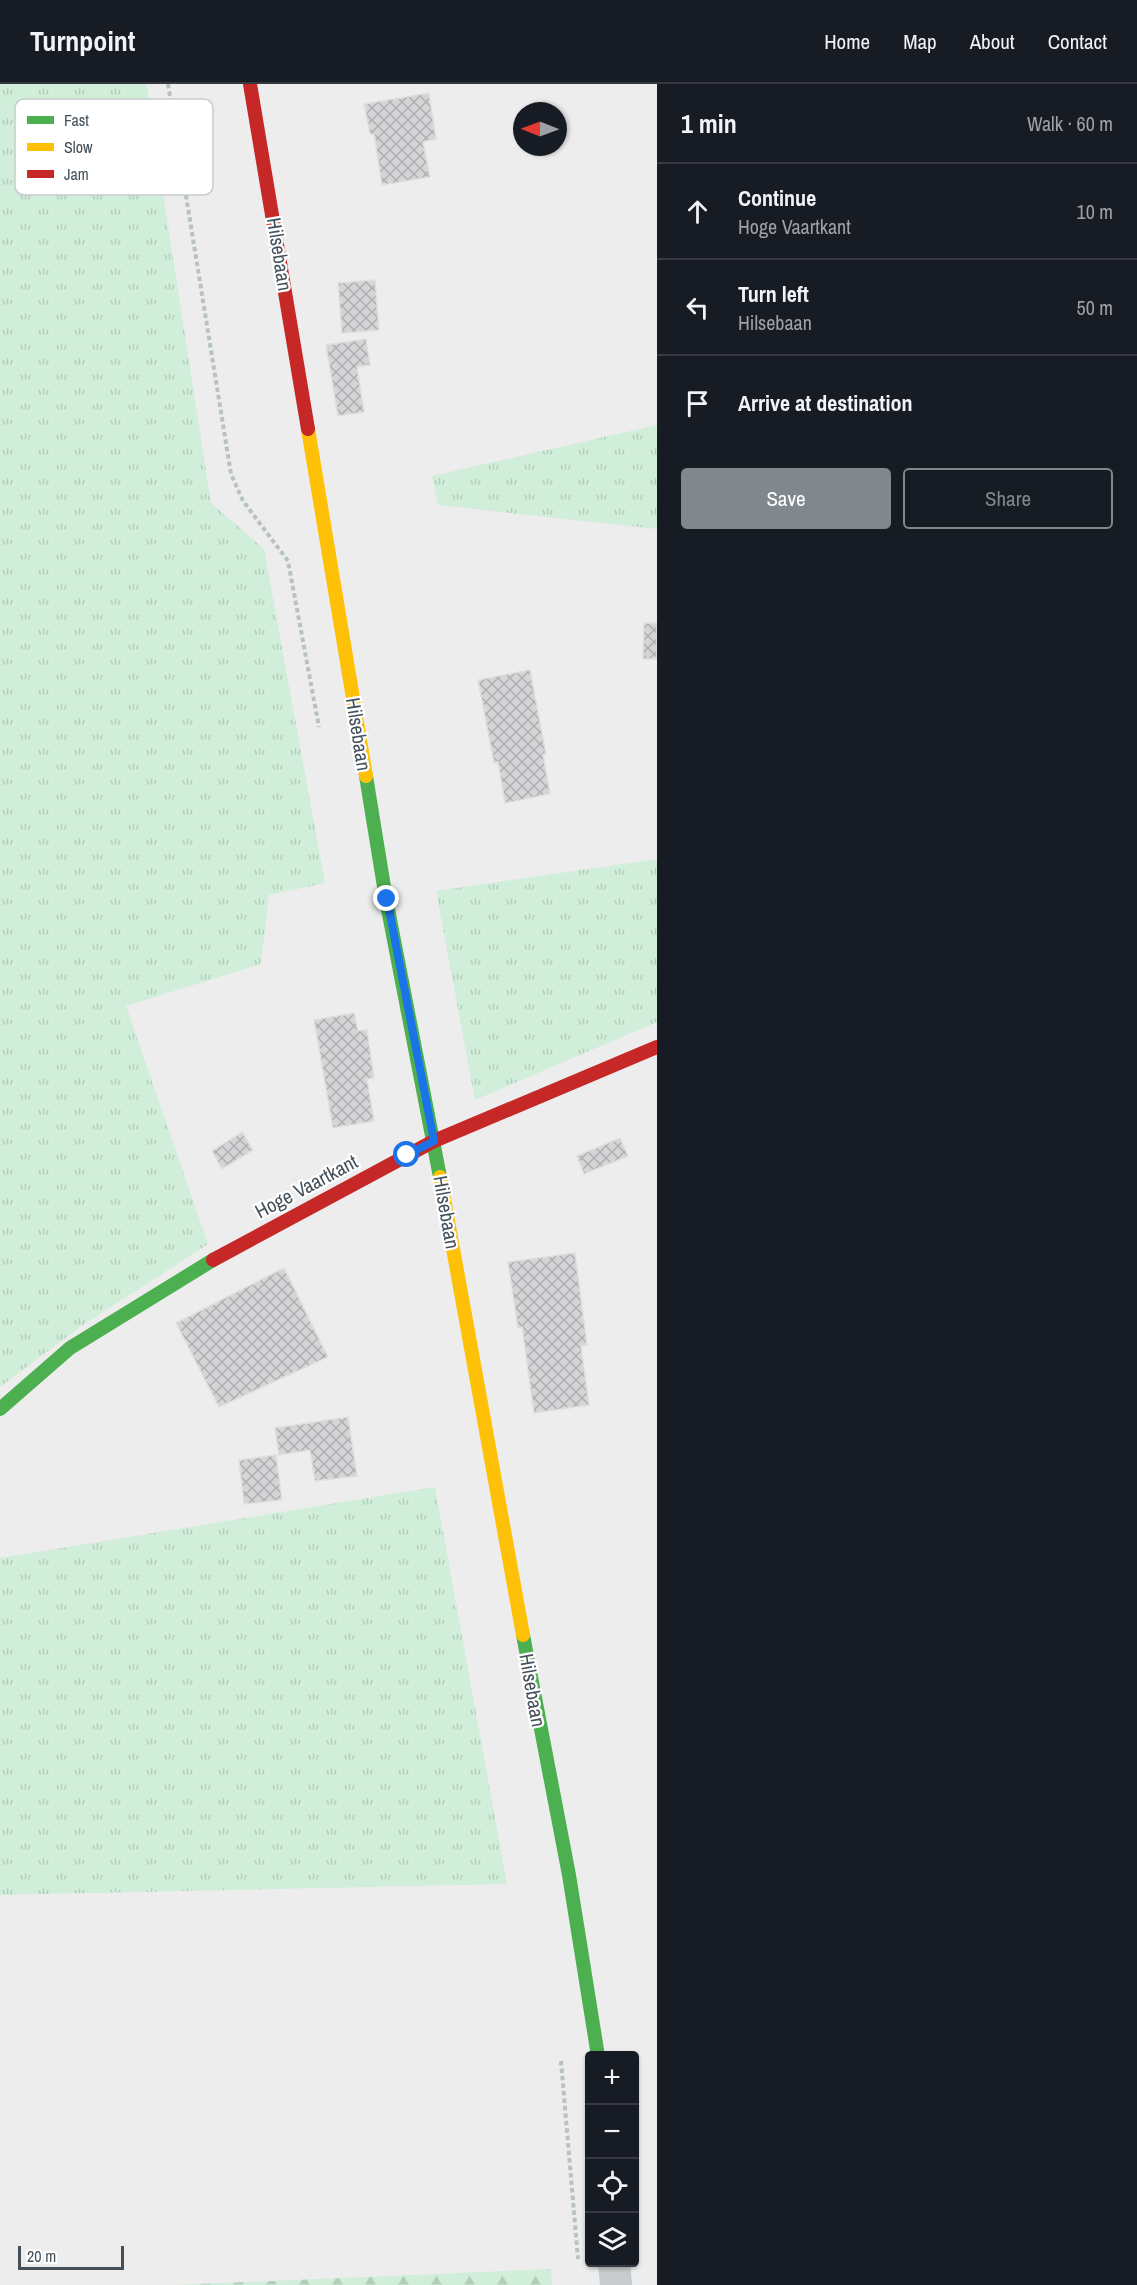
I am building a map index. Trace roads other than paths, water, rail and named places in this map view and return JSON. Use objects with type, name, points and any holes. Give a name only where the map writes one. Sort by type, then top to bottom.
[{"type":"street","name":"Hilsebaan","points":[[250,84],[387,899],[434,1141],[553,1802],[569,1875],[597,2051]]},
{"type":"street","name":"Hoge Vaartkant","points":[[0,1409],[70,1348],[244,1241],[434,1141],[657,1047]]},
{"type":"street","points":[[614,2267],[616,2285]]}]
